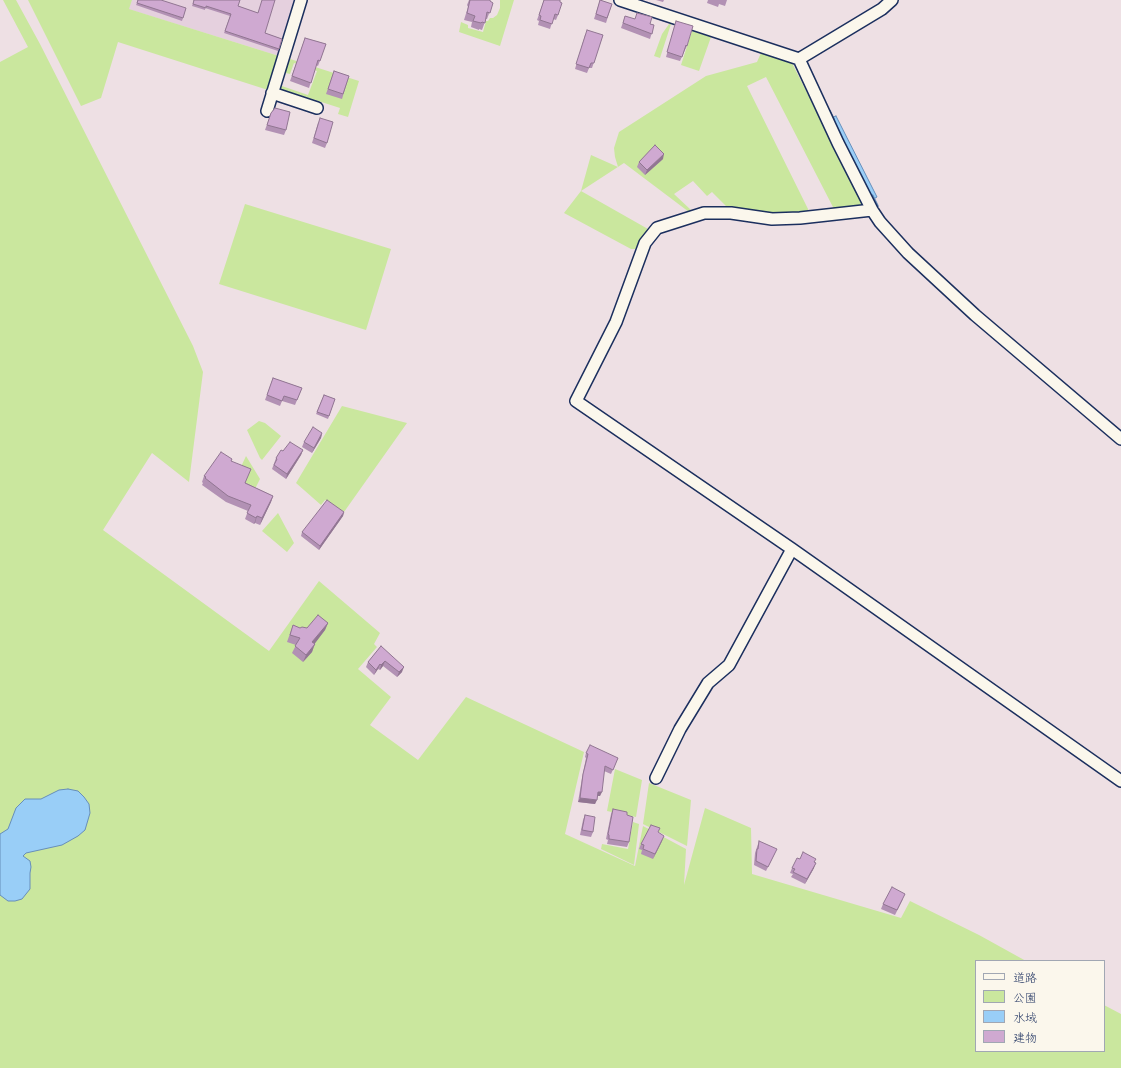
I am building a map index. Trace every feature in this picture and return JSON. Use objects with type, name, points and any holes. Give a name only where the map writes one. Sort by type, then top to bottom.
[{"type":"street","points":[[267,111],[301,0]]},
{"type":"street","points":[[620,0],[799,59],[838,143],[872,210],[880,222],[908,253],[975,315],[1121,439]]},
{"type":"street","points":[[799,59],[882,9],[892,0]]},
{"type":"street","points":[[272,93],[317,108]]},
{"type":"street","points":[[872,210],[859,210],[800,218],[772,219],[730,213],[704,213],[657,228],[645,243],[616,322],[576,401],[792,549],[1121,781]]},
{"type":"street","points":[[656,778],[680,729],[708,683],[729,665],[792,549]]},
{"type":"shaded area","points":[[132,0],[296,0],[279,56],[128,9]]},
{"type":"green space","points":[[3,0],[16,0],[40,44],[193,346],[203,372],[189,482],[152,453],[103,530],[269,651],[319,581],[380,633],[374,644],[377,647],[358,669],[391,697],[370,725],[418,760],[466,697],[584,752],[565,834],[635,866],[643,826],[686,849],[684,885],[705,808],[751,828],[752,874],[901,918],[910,901],[979,935],[1024,960],[975,960],[975,1052],[1105,1052],[1105,1006],[1121,1014],[1121,1068],[0,1068],[0,62],[28,47]]},
{"type":"green space","points":[[28,0],[132,0],[129,9],[279,56],[268,90],[118,42],[101,98],[81,106]]},
{"type":"green space","points":[[500,0],[514,0],[500,46],[459,32],[461,22],[468,25],[468,28],[483,32],[486,21],[497,15],[500,8]]},
{"type":"green space","points":[[669,24],[671,24],[660,58],[654,56],[662,34]]},
{"type":"green space","points":[[692,31],[711,37],[699,71],[681,65]]},
{"type":"green space","points":[[761,53],[792,63],[863,204],[860,206],[834,209],[766,77],[747,86],[809,211],[774,214],[727,207],[712,192],[707,196],[693,181],[674,194],[691,210],[689,212],[624,163],[618,167],[614,148],[619,132],[706,76],[757,62]]},
{"type":"green space","points":[[287,58],[359,81],[348,117],[338,114],[340,108],[278,88],[279,85],[308,95],[317,71],[294,63],[290,74],[282,72]]},
{"type":"green space","points":[[591,155],[618,167],[581,191]]},
{"type":"green space","points":[[581,191],[648,229],[635,249],[631,249],[564,213]]},
{"type":"green space","points":[[245,204],[391,249],[366,330],[219,284]]},
{"type":"green space","points":[[342,406],[407,423],[344,512],[325,500],[321,505],[296,483]]},
{"type":"green space","points":[[259,421],[265,423],[281,436],[262,460],[247,430]]},
{"type":"green space","points":[[246,456],[260,479],[252,495],[232,486]]},
{"type":"green space","points":[[278,513],[294,543],[287,552],[262,531]]},
{"type":"green space","points":[[615,769],[642,780],[636,817],[607,811]]},
{"type":"green space","points":[[649,783],[691,800],[687,846],[643,824]]},
{"type":"green space","points":[[633,822],[639,824],[634,865],[601,849],[602,844],[628,849]]},
{"type":"water","points":[[836,116],[877,197],[870,201],[829,119]]},
{"type":"water","points":[[68,789],[78,791],[89,804],[90,813],[85,830],[78,836],[62,845],[26,853],[23,856],[30,861],[31,867],[30,889],[22,899],[8,901],[0,895],[0,834],[8,829],[16,808],[25,799],[41,799],[59,790]]},
{"type":"building","points":[[138,0],[161,0],[186,8],[183,18],[137,3]]},
{"type":"building","points":[[194,0],[240,0],[238,6],[258,13],[262,0],[275,0],[265,33],[282,39],[279,49],[225,31],[231,14],[206,6],[206,8],[193,4]]},
{"type":"building","points":[[470,0],[490,0],[493,3],[490,13],[487,12],[485,23],[473,21],[475,16],[467,13]]},
{"type":"building","points":[[544,0],[560,0],[562,3],[558,15],[555,14],[552,24],[540,20],[541,16],[539,15]]},
{"type":"building","points":[[600,0],[612,4],[607,18],[596,14]]},
{"type":"building","points":[[637,13],[652,17],[650,24],[654,25],[652,34],[623,23],[625,16],[635,19]]},
{"type":"building","points":[[676,21],[693,26],[682,57],[667,52]]},
{"type":"building","points":[[587,30],[603,35],[594,63],[591,63],[589,68],[576,64]]},
{"type":"building","points":[[305,38],[326,44],[320,61],[318,60],[311,83],[292,76]]},
{"type":"building","points":[[334,71],[349,76],[343,94],[328,89]]},
{"type":"building","points":[[275,108],[290,112],[286,130],[267,125],[271,113]]},
{"type":"building","points":[[320,118],[333,122],[327,143],[314,138]]},
{"type":"building","points":[[655,145],[664,154],[647,170],[639,162]]},
{"type":"building","points":[[273,378],[302,388],[297,400],[284,396],[282,401],[267,395]]},
{"type":"building","points":[[324,395],[335,399],[329,416],[317,412]]},
{"type":"building","points":[[313,427],[322,433],[314,448],[304,442]]},
{"type":"building","points":[[290,442],[303,450],[287,474],[274,465],[281,450],[283,451]]},
{"type":"building","points":[[221,452],[232,459],[231,461],[251,469],[245,483],[273,496],[262,518],[257,516],[256,518],[247,513],[251,505],[228,496],[205,478],[206,477],[204,476]]},
{"type":"building","points":[[327,500],[344,512],[320,546],[302,532]]},
{"type":"building","points":[[318,615],[328,623],[312,642],[315,644],[306,655],[295,646],[300,638],[290,635],[293,625],[300,628],[307,628]]},
{"type":"building","points":[[381,646],[404,667],[399,672],[385,661],[381,665],[380,664],[376,670],[368,662]]},
{"type":"building","points":[[590,745],[618,758],[613,770],[605,766],[602,792],[598,792],[597,800],[580,798],[583,774],[588,754],[586,753]]},
{"type":"building","points":[[613,809],[627,812],[627,815],[633,817],[629,842],[609,839],[608,834]]},
{"type":"building","points":[[585,815],[595,817],[593,832],[582,830]]},
{"type":"building","points":[[651,825],[660,828],[658,832],[664,836],[655,854],[643,849],[644,845],[641,844]]},
{"type":"building","points":[[759,841],[777,849],[768,867],[756,861]]},
{"type":"building","points":[[803,852],[816,859],[814,862],[816,863],[807,879],[793,872],[795,869],[792,868],[797,858],[800,859]]},
{"type":"building","points":[[892,887],[905,894],[897,910],[883,904]]},
{"type":"waterway","points":[[829,111],[833,119]]},
{"type":"waterway","points":[[872,196],[877,206]]}]
